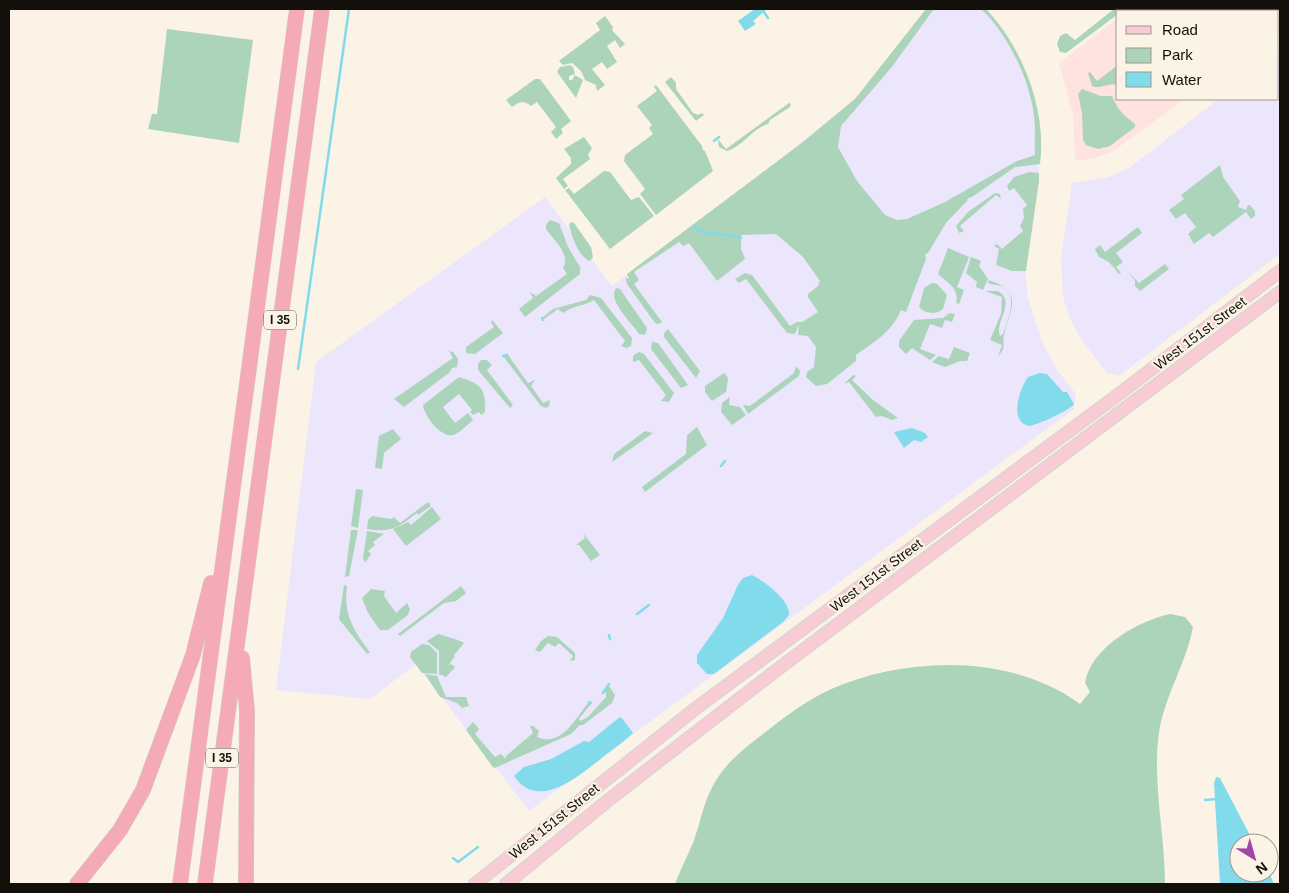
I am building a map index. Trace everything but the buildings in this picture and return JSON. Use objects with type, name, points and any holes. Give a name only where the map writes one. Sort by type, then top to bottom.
[{"type":"highway","name":"I 35","points":[[180,884],[296,9]]},
{"type":"highway","name":"I 35","points":[[205,884],[322,9]]},
{"type":"highway","points":[[77,884],[120,830],[151,770],[193,655],[229,516]]},
{"type":"highway","points":[[239,631],[247,710],[246,884]]},
{"type":"main road","name":"West 151st Street","points":[[475,884],[695,709],[1280,272]]},
{"type":"main road","name":"West 151st Street","points":[[506,884],[606,802],[789,660],[1280,292]]},
{"type":"shaded area","points":[[927,9],[985,9],[1017,55],[1034,101],[1040,158],[1025,269],[1028,297],[1042,342],[1057,370],[1076,394],[1074,409],[529,811],[416,664],[370,699],[276,690],[316,362],[545,197],[612,286],[766,171],[857,97]]},
{"type":"shaded area","points":[[1280,9],[1280,27],[1279,10],[1128,10]]},
{"type":"shaded area","points":[[1116,20],[1116,100],[1184,100],[1112,152],[1091,159],[1077,160],[1075,157],[1073,115],[1059,63]]},
{"type":"shaded area","points":[[1279,54],[1280,254],[1119,376],[1107,373],[1082,341],[1070,319],[1063,297],[1061,257],[1072,183],[1109,177],[1129,168],[1218,100],[1279,100]]},
{"type":"green space","points":[[926,9],[934,9],[891,68],[841,126],[838,147],[857,181],[885,215],[897,220],[907,219],[945,202],[1017,161],[1035,155],[1035,126],[1032,102],[1023,73],[1009,44],[991,19],[981,9],[986,9],[1011,42],[1030,81],[1040,122],[1040,164],[1015,167],[968,198],[946,223],[928,253],[925,254],[926,259],[906,312],[901,310],[888,330],[856,355],[856,361],[827,384],[816,386],[806,377],[807,372],[814,367],[816,347],[808,336],[798,335],[799,324],[795,334],[787,333],[746,279],[739,283],[735,279],[745,273],[752,275],[790,326],[797,322],[802,322],[818,312],[808,294],[818,286],[820,281],[803,257],[776,234],[741,235],[741,249],[745,259],[717,281],[689,243],[683,246],[679,242],[634,272],[639,280],[634,284],[662,322],[655,323],[627,284],[625,276],[627,279],[629,278],[627,274],[803,142],[855,99]]},
{"type":"green space","points":[[1114,9],[1125,9],[1116,10],[1116,16],[1066,53],[1060,52],[1057,44],[1060,36],[1066,33],[1075,40]]},
{"type":"green space","points":[[605,16],[613,27],[612,30],[625,44],[620,48],[615,40],[607,46],[617,62],[607,69],[602,62],[592,69],[605,85],[597,91],[596,85],[585,80],[581,71],[572,63],[563,65],[559,61],[600,30],[596,23]]},
{"type":"green space","points":[[167,29],[253,40],[239,143],[148,129],[152,114],[157,114]]},
{"type":"green space","points":[[570,65],[573,67],[575,74],[569,76],[569,80],[572,80],[575,75],[583,80],[576,98],[557,72],[560,67]]},
{"type":"green space","points":[[1116,67],[1116,85],[1092,86],[1088,73],[1090,72],[1097,81]]},
{"type":"green space","points":[[671,77],[676,83],[676,89],[693,113],[698,115],[702,113],[704,115],[696,121],[665,82]]},
{"type":"green space","points":[[535,79],[540,79],[571,121],[561,129],[563,133],[556,139],[551,132],[556,127],[537,102],[531,106],[521,102],[512,107],[506,100]]},
{"type":"green space","points":[[656,85],[702,146],[713,171],[656,215],[640,194],[645,189],[624,161],[625,155],[653,134],[649,128],[652,125],[637,106],[657,91],[654,87]]},
{"type":"green space","points":[[1082,89],[1101,96],[1112,96],[1119,109],[1135,124],[1135,127],[1110,146],[1098,149],[1086,145],[1083,140],[1082,113],[1078,94]]},
{"type":"green space","points":[[789,103],[791,104],[790,107],[733,149],[727,151],[719,147],[718,139],[726,149]]},
{"type":"green space","points":[[584,137],[592,148],[588,155],[590,159],[563,179],[568,186],[564,189],[556,178],[571,164],[571,158],[564,149]]},
{"type":"green space","points":[[1220,165],[1223,177],[1240,201],[1238,207],[1246,210],[1248,205],[1250,205],[1255,211],[1255,216],[1251,219],[1246,212],[1213,237],[1209,233],[1194,244],[1188,234],[1196,227],[1185,213],[1176,219],[1169,210],[1184,199],[1181,195]]},
{"type":"green space","points":[[604,171],[610,172],[631,200],[639,197],[654,216],[610,249],[565,190],[569,188],[574,194]]},
{"type":"green space","points":[[1029,172],[1039,173],[1039,181],[1026,271],[1012,271],[996,265],[999,249],[994,246],[997,244],[1002,249],[1023,231],[1020,226],[1024,218],[1023,209],[1027,205],[1014,188],[1009,191],[1007,186],[1014,177]]},
{"type":"green space","points":[[995,193],[1000,194],[1001,199],[996,195],[960,226],[964,231],[959,233],[956,226],[968,212]]},
{"type":"green space","points":[[550,220],[559,223],[568,247],[580,267],[580,274],[525,317],[519,309],[533,298],[530,292],[536,296],[567,274],[563,268],[565,258],[563,253],[546,229],[546,225]]},
{"type":"green space","points":[[571,222],[574,223],[591,247],[593,257],[590,261],[582,255],[576,246],[569,225]]},
{"type":"green space","points":[[1138,227],[1142,233],[1116,253],[1123,262],[1116,267],[1121,273],[1119,274],[1109,262],[1099,257],[1095,249],[1100,245],[1105,252]]},
{"type":"green space","points":[[948,248],[969,257],[957,287],[964,290],[959,304],[956,303],[957,298],[954,290],[938,274]]},
{"type":"green space","points":[[971,257],[981,261],[979,266],[988,279],[983,290],[976,287],[977,282],[966,273]]},
{"type":"green space","points":[[1165,264],[1169,269],[1140,291],[1127,271],[1139,283]]},
{"type":"green space","points":[[989,280],[1000,285],[1003,287],[988,283]]},
{"type":"green space","points":[[932,283],[937,284],[947,295],[943,309],[934,313],[924,311],[919,307],[924,288]]},
{"type":"green space","points":[[616,288],[620,289],[647,328],[645,335],[639,334],[617,305],[614,293]]},
{"type":"green space","points":[[985,291],[998,291],[1005,301],[999,330],[1000,336],[1003,334],[1007,324],[1003,348],[998,356],[1002,345],[990,340],[1001,314],[1002,297]]},
{"type":"green space","points":[[590,295],[601,298],[632,338],[631,346],[626,348],[621,346],[625,341],[594,300],[571,308],[563,313],[558,309],[544,319],[543,317],[553,309],[586,300]]},
{"type":"green space","points":[[950,313],[955,314],[952,322],[945,320],[942,328],[930,324],[920,349],[936,355],[930,360],[912,348],[906,354],[899,347],[899,341],[914,320],[943,318]]},
{"type":"green space","points":[[492,320],[503,333],[475,354],[466,353],[466,347],[494,327],[491,322]]},
{"type":"green space","points":[[668,329],[700,371],[696,378],[664,337],[664,333]]},
{"type":"green space","points":[[652,342],[658,343],[688,385],[681,388],[651,349]]},
{"type":"green space","points":[[954,347],[970,353],[967,361],[960,361],[945,367],[932,362],[939,356],[949,359]]},
{"type":"green space","points":[[449,351],[453,352],[458,359],[457,367],[452,368],[450,372],[404,407],[394,399],[453,358]]},
{"type":"green space","points":[[639,352],[644,354],[674,393],[669,402],[661,401],[666,395],[639,360],[633,362],[633,356]]},
{"type":"green space","points":[[508,355],[528,383],[535,380],[531,386],[543,403],[550,400],[549,406],[546,408],[541,406],[503,356]]},
{"type":"green space","points":[[481,360],[487,360],[492,365],[487,370],[513,405],[510,408],[478,370],[478,364]]},
{"type":"green space","points":[[796,366],[800,371],[799,376],[748,414],[743,405],[750,406],[794,373]]},
{"type":"green space","points":[[724,373],[728,378],[726,392],[712,401],[705,392],[705,386]]},
{"type":"green space","points":[[853,375],[856,376],[852,380],[873,400],[898,418],[892,420],[882,416],[876,417],[849,382],[844,384]]},
{"type":"green space","points":[[459,377],[481,388],[485,412],[481,415],[479,412],[473,415],[470,412],[472,410],[459,394],[443,407],[455,423],[468,413],[473,420],[453,435],[448,435],[438,430],[426,415],[423,405]]},
{"type":"green space","points":[[730,397],[729,405],[740,407],[746,415],[732,425],[721,412],[722,403]]},
{"type":"green space","points":[[697,427],[707,445],[645,492],[642,487],[686,454],[687,435]]},
{"type":"green space","points":[[393,429],[401,439],[384,453],[382,469],[375,468],[379,436]]},
{"type":"green space","points":[[645,431],[653,433],[612,462],[614,454]]},
{"type":"green space","points":[[356,489],[363,490],[358,528],[351,526]]},
{"type":"green space","points":[[428,502],[431,506],[394,528],[388,530],[367,529],[368,520],[372,516],[391,519],[394,517],[400,523]]},
{"type":"green space","points":[[432,507],[441,519],[406,546],[393,529],[408,522],[411,525]]},
{"type":"green space","points":[[351,530],[358,530],[349,576],[345,577]]},
{"type":"green space","points":[[367,531],[384,534],[373,542],[375,545],[368,551],[371,554],[365,563],[363,558]]},
{"type":"green space","points":[[583,533],[600,555],[591,561],[579,545],[576,545],[585,538]]},
{"type":"green space","points":[[344,585],[347,586],[348,614],[359,637],[370,652],[367,654],[339,619]]},
{"type":"green space","points":[[461,586],[466,593],[456,601],[444,603],[400,636],[398,634]]},
{"type":"green space","points":[[371,589],[385,591],[384,596],[396,613],[407,603],[410,609],[408,615],[388,630],[380,630],[368,613],[362,598]]},
{"type":"green space","points":[[1170,614],[1185,617],[1193,627],[1186,654],[1166,705],[1159,732],[1157,770],[1165,884],[675,884],[693,843],[710,791],[721,773],[732,760],[752,743],[806,702],[829,690],[859,679],[891,671],[924,666],[957,665],[990,668],[1022,676],[1053,687],[1080,704],[1090,692],[1085,683],[1089,670],[1096,658],[1106,647],[1131,629],[1157,617]]},
{"type":"green space","points":[[438,634],[464,643],[453,654],[455,656],[448,666],[451,664],[455,667],[446,677],[439,674],[439,651],[427,641]]},
{"type":"green space","points":[[548,636],[557,637],[575,653],[575,660],[570,661],[573,656],[559,643],[555,647],[548,643],[540,652],[535,650],[541,641]]},
{"type":"green space","points":[[422,644],[429,645],[437,653],[437,674],[422,673],[410,657],[411,652]]},
{"type":"green space","points":[[425,674],[437,676],[446,697],[466,697],[469,706],[462,708],[457,703],[440,697]]},
{"type":"green space","points":[[609,686],[615,695],[612,703],[583,725],[580,725],[571,734],[494,768],[466,730],[473,722],[479,729],[475,734],[495,757],[501,754],[506,759],[506,756],[533,733],[530,726],[539,731],[537,737],[554,738],[568,729],[589,702],[591,704],[579,719],[580,721],[588,717],[606,697],[606,688]]},
{"type":"water","points":[[755,9],[765,9],[765,11],[753,21],[756,24],[745,31],[738,21]]},
{"type":"water","points":[[1040,373],[1047,374],[1063,392],[1067,392],[1074,404],[1053,417],[1029,426],[1019,418],[1017,411],[1019,396],[1028,377]]},
{"type":"water","points":[[912,428],[925,433],[928,437],[921,442],[914,440],[904,448],[894,432]]},
{"type":"water","points":[[752,575],[770,587],[781,598],[786,604],[789,615],[783,622],[714,674],[707,674],[697,663],[697,655],[723,618],[738,585],[743,578]]},
{"type":"water","points":[[620,717],[633,733],[571,781],[546,791],[535,791],[524,786],[514,776],[524,767],[551,759],[584,741],[589,742]]},
{"type":"water","points":[[1216,777],[1220,778],[1249,833],[1229,833],[1229,883],[1274,884],[1220,884],[1214,783]]},
{"type":"waterway","points":[[298,369],[349,9]]},
{"type":"waterway","points":[[764,12],[768,18]]},
{"type":"waterway","points":[[714,141],[719,137]]},
{"type":"waterway","points":[[695,227],[706,232],[741,238]]},
{"type":"waterway","points":[[503,356],[507,355]]},
{"type":"waterway","points":[[721,466],[725,461]]},
{"type":"waterway","points":[[637,614],[649,605]]},
{"type":"waterway","points":[[609,635],[610,639]]},
{"type":"waterway","points":[[603,693],[609,684]]},
{"type":"waterway","points":[[1205,800],[1218,799]]},
{"type":"waterway","points":[[453,858],[458,862],[478,847]]}]
